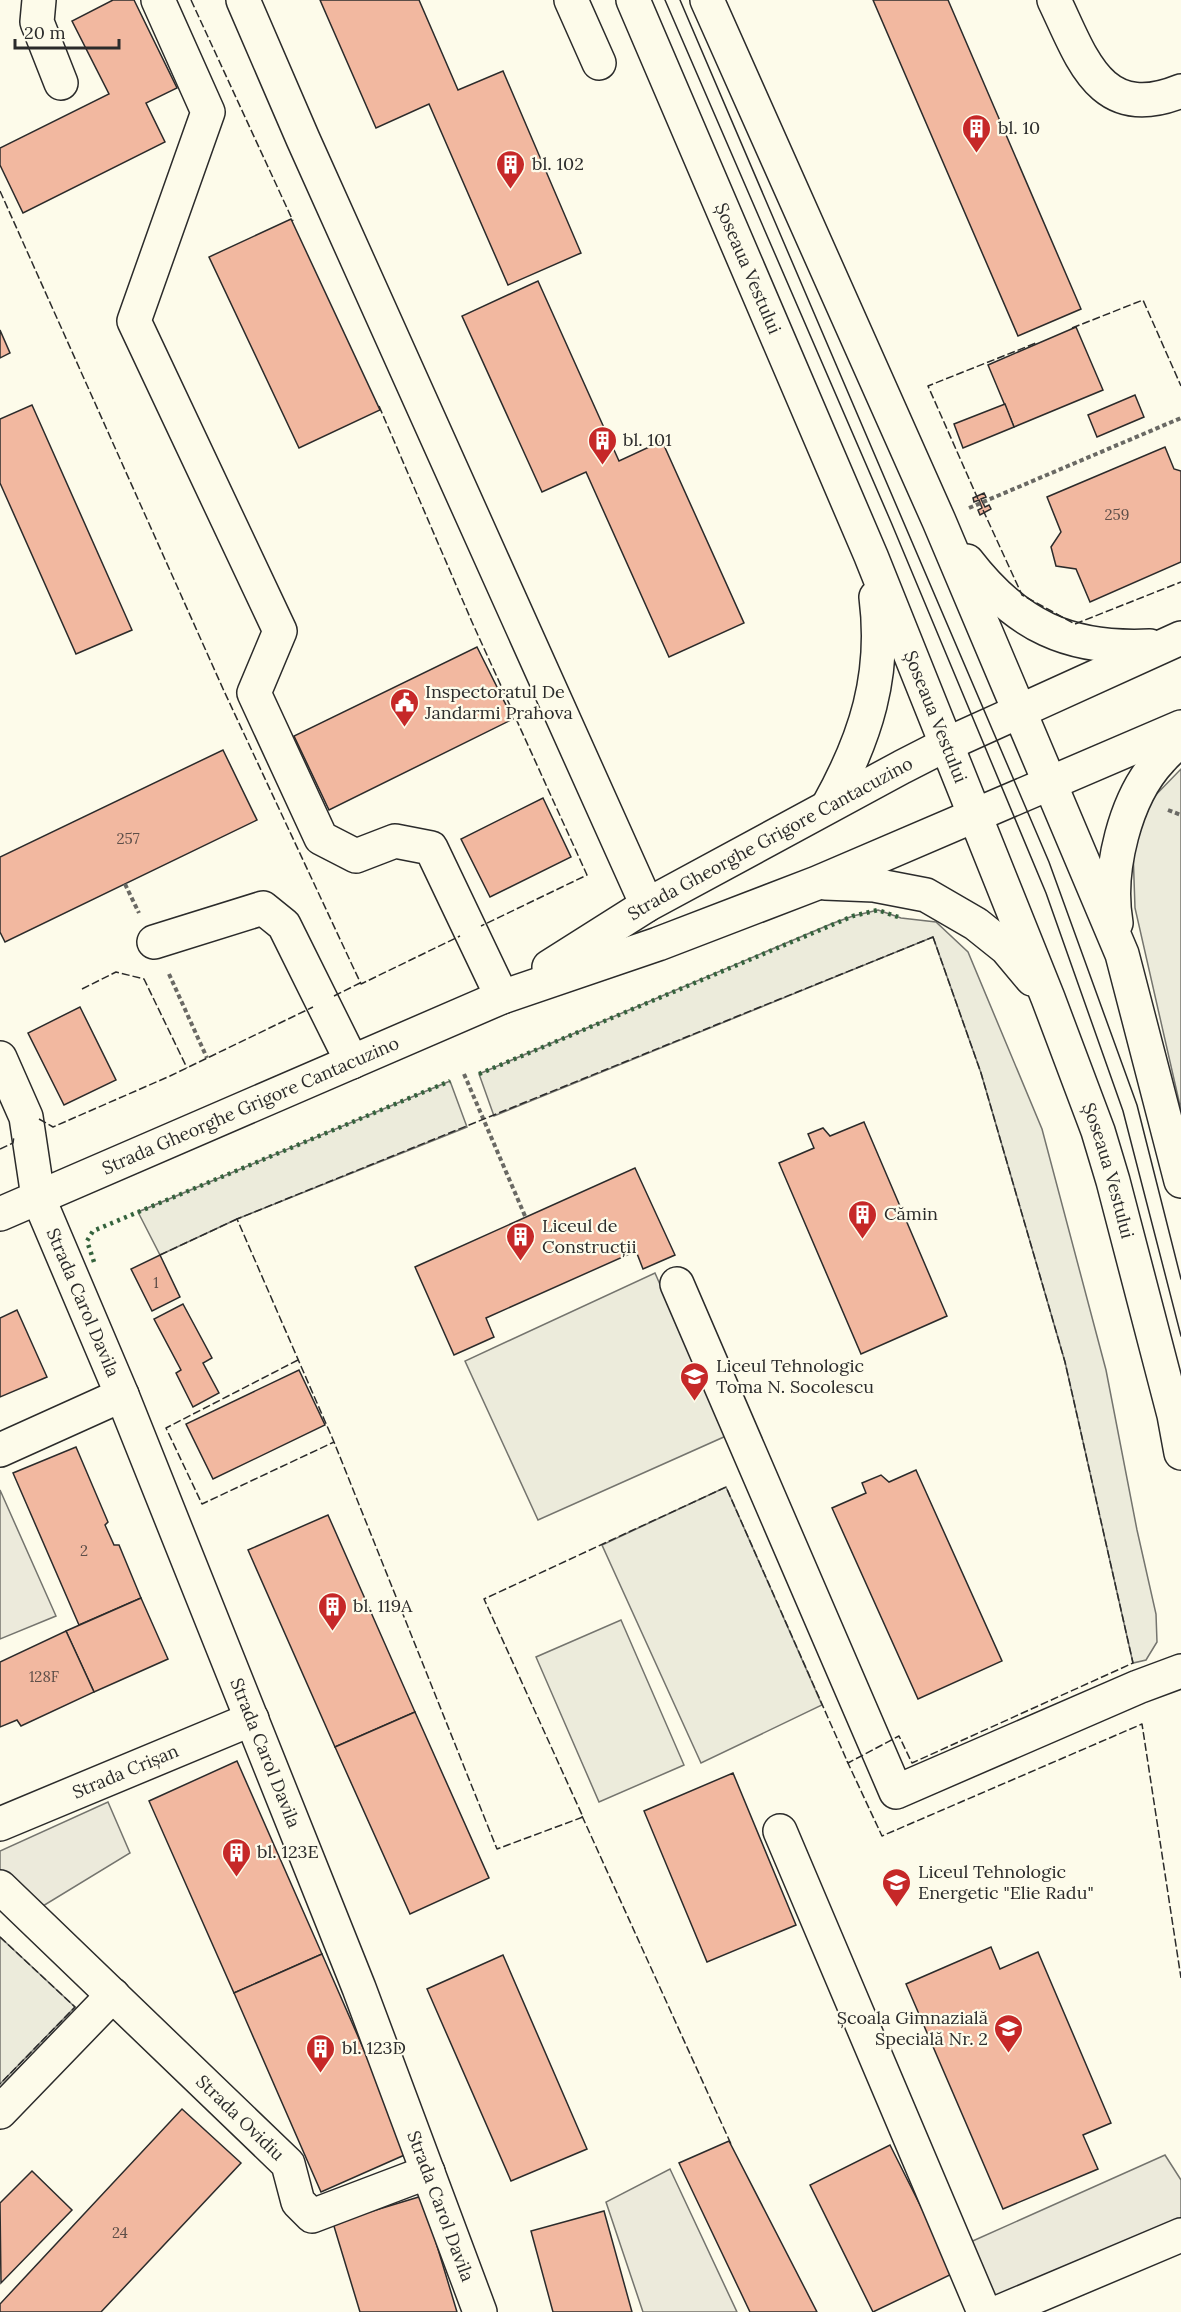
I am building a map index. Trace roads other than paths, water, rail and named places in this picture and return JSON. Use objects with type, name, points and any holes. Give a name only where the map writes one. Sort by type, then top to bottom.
[{"type":"main road","points":[[39,0],[37,22],[61,83]]},
{"type":"main road","points":[[158,0],[208,112],[134,321],[280,632],[254,693],[321,838],[356,856],[395,841],[431,848],[502,997]]},
{"type":"main road","points":[[243,0],[303,139],[647,905]]},
{"type":"main road","points":[[572,0],[599,63]]},
{"type":"main road","name":"Șoseaua Vestului","points":[[633,0],[871,556],[1048,998],[1098,1131],[1110,1171],[1178,1414],[1181,1453]]},
{"type":"main road","points":[[707,0],[941,525],[1122,954]]},
{"type":"main road","points":[[1054,0],[1088,71],[1104,87],[1121,97],[1143,101],[1167,97],[1181,91]]},
{"type":"main road","points":[[941,525],[985,585],[1035,625],[1076,641],[1120,647],[1172,641]]},
{"type":"main road","points":[[828,806],[848,771],[864,733],[874,694],[880,625],[871,556]]},
{"type":"main road","name":"Strada Gheorghe Grigore Cantacuzino","points":[[502,997],[647,905],[828,806],[945,745],[1172,641]]},
{"type":"main road","name":"Strada Gheorghe Grigore Cantacuzino","points":[[0,1214],[502,997],[658,944],[817,883],[1181,727]]},
{"type":"main road","points":[[1181,740],[1160,760],[1128,814],[1116,860],[1114,907],[1122,954],[1181,1181]]},
{"type":"main road","points":[[817,883],[874,885],[926,895],[976,924],[1006,948],[1048,998]]},
{"type":"main road","points":[[154,942],[263,908],[284,925],[352,1062]]},
{"type":"main road","name":"Strada Carol Davila","points":[[0,1058],[26,1117],[38,1197],[122,1395],[359,1988],[480,2312]]},
{"type":"main road","points":[[678,1284],[896,1792],[1138,1687],[1181,1671]]},
{"type":"main road","points":[[0,1450],[122,1395]]},
{"type":"main road","name":"Strada Crișan","points":[[0,1824],[252,1719]]},
{"type":"main road","points":[[780,1831],[984,2312]]},
{"type":"main road","name":"Strada Ovidiu","points":[[0,1887],[288,2164],[298,2202],[312,2216],[428,2172]]},
{"type":"main road","points":[[0,2112],[113,1995]]},
{"type":"main road","points":[[999,2312],[1181,2235]]},
{"type":"tram line","points":[[665,0],[891,522],[1046,893],[1123,1111],[1181,1336]]},
{"type":"tram line","points":[[680,0],[1049,862],[1137,1105],[1181,1279]]},
{"type":"place","name":"bl. 10","points":[[977,154]]},
{"type":"place","name":"bl. 102","points":[[511,190]]},
{"type":"place","name":"bl. 101","points":[[602,466]]},
{"type":"place","name":"Inspectoratul De Jandarmi Prahova","points":[[404,728]]},
{"type":"place","name":"Cămin","points":[[863,1240]]},
{"type":"place","name":"Liceul de Construcții","points":[[521,1262]]},
{"type":"place","name":"Liceul Tehnologic Toma N. Socolescu","points":[[695,1402]]},
{"type":"place","name":"bl. 119A","points":[[332,1632]]},
{"type":"place","name":"bl. 123E","points":[[236,1878]]},
{"type":"place","name":"Liceul Tehnologic Energetic \"Elie Radu\"","points":[[897,1908]]},
{"type":"place","name":"Școala Gimnazială Specială Nr. 2","points":[[1009,2054]]},
{"type":"place","name":"bl. 123D","points":[[321,2074]]}]
